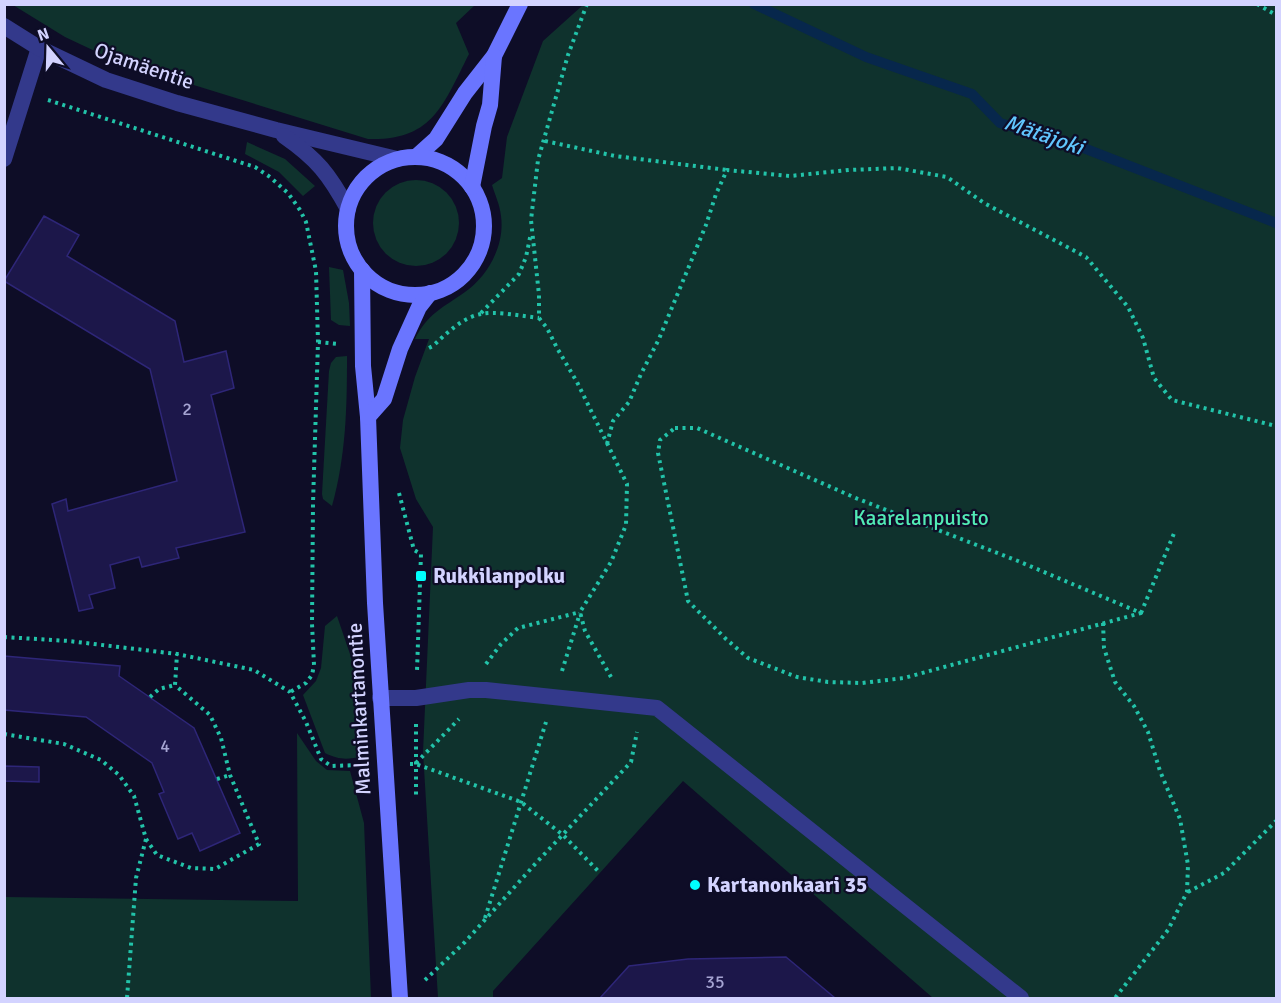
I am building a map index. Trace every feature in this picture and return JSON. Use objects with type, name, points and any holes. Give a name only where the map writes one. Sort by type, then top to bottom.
[{"type":"main road","points":[[416,157],[436,139],[465,93],[494,56],[520,4]]},
{"type":"main road","points":[[472,187],[481,137],[490,105],[494,56]]},
{"type":"main road","points":[[416,157],[438,161],[457,171],[472,187],[480,204],[483,223],[482,242],[475,260],[463,274],[448,286],[430,293],[415,294],[400,293],[386,288],[373,281],[362,270],[347,241],[346,225],[348,209],[355,192],[366,177],[380,166],[397,159],[416,157]]},
{"type":"main road","name":"Malminkartanontie","points":[[362,270],[363,366],[368,417],[380,698],[400,999]]},
{"type":"main road","points":[[368,417],[384,399],[400,349],[418,307],[430,293]]},
{"type":"street","name":"Ojamäentie","points":[[4,26],[39,48],[106,80],[177,103],[276,130],[397,159]]},
{"type":"street","points":[[4,159],[39,48]]},
{"type":"street","name":"Ojamäentie","points":[[276,130],[310,154],[329,175],[348,209]]},
{"type":"street","points":[[380,698],[416,698],[468,690],[657,708],[1021,999]]},
{"type":"path","points":[[485,920],[580,612],[611,562],[626,525],[627,484],[577,382],[539,318],[539,295],[531,220],[538,160],[568,55],[587,4]]},
{"type":"path","points":[[1257,4],[1276,15]]},
{"type":"path","points":[[26,93],[255,167],[288,193],[306,222],[316,270],[318,342],[313,525],[314,665],[312,675],[306,682],[290,692]]},
{"type":"path","points":[[545,141],[615,156],[790,176],[897,168],[947,177],[984,203],[1086,257],[1128,307],[1143,338],[1154,378],[1173,400],[1276,426]]},
{"type":"path","points":[[607,444],[613,421],[629,402],[659,339],[727,170]]},
{"type":"path","points":[[480,313],[519,274],[526,257],[532,228]]},
{"type":"path","points":[[675,428],[697,428],[858,499],[1018,561],[1141,613],[904,678],[862,683],[828,682],[797,677],[773,669],[748,658],[688,601],[658,453],[660,440],[675,428]]},
{"type":"path","points":[[398,490],[414,550],[421,554],[416,764]]},
{"type":"path","points":[[1141,613],[1175,531]]},
{"type":"path","points":[[424,981],[485,920],[631,762],[638,727],[585,631],[580,612]]},
{"type":"path","points":[[1103,623],[1104,648],[1115,682],[1134,706],[1148,732],[1160,771],[1180,819],[1188,865],[1187,892],[1168,930],[1115,999]]},
{"type":"path","points":[[4,637],[69,641],[177,654],[254,670],[290,692],[306,722],[321,759],[331,766],[416,764],[521,802],[563,835],[600,873]]},
{"type":"path","points":[[175,685],[177,654]]},
{"type":"path","points":[[150,697],[159,689],[175,685]]},
{"type":"path","points":[[4,734],[64,744],[101,760],[119,775],[134,796],[146,839],[157,855],[191,868],[215,868],[258,844],[230,775],[221,738],[210,715],[175,685]]},
{"type":"path","points":[[217,779],[230,775]]},
{"type":"path","points":[[1187,892],[1224,873],[1276,821]]},
{"type":"path","points":[[127,999],[133,900],[146,839]]},
{"type":"green space","points":[[13,5],[475,5],[456,23],[469,54],[443,104],[422,126],[408,134],[368,139],[116,61],[65,37]]},
{"type":"green space","name":"Kaarelanpuisto","points":[[583,5],[1276,5],[1276,998],[933,998],[683,781],[493,991],[493,998],[438,998],[423,752],[433,527],[416,499],[400,448],[403,420],[429,339],[415,339],[431,317],[481,277],[488,269],[497,249],[502,227],[499,204],[492,185],[502,178],[507,137],[543,41]]},
{"type":"green space","points":[[247,142],[285,159],[315,186],[303,196],[279,172],[245,154]]},
{"type":"green space","points":[[416,180],[440,187],[452,199],[459,223],[452,247],[440,259],[416,266],[392,259],[380,247],[373,223],[380,199],[392,187]]},
{"type":"green space","points":[[329,267],[343,270],[349,303],[350,326],[339,325],[331,320]]},
{"type":"green space","points":[[347,356],[345,431],[332,506],[323,499],[322,494],[329,371],[336,357]]},
{"type":"green space","points":[[337,616],[359,688],[362,756],[348,759],[325,753],[303,695],[316,681],[321,668],[325,626]]},
{"type":"green space","points":[[297,733],[316,761],[327,770],[350,771],[364,823],[371,998],[5,998],[5,897],[298,901]]},
{"type":"building","points":[[44,216],[79,235],[67,256],[175,321],[184,362],[226,351],[234,388],[211,395],[245,532],[176,548],[179,558],[142,567],[139,557],[110,565],[115,588],[89,595],[93,608],[79,611],[52,504],[66,499],[68,511],[177,481],[150,369],[4,281]]},
{"type":"building","points":[[4,656],[120,666],[119,676],[194,728],[240,833],[200,851],[192,833],[178,839],[159,794],[164,792],[152,763],[86,717],[4,710]]},
{"type":"building","points":[[4,766],[39,767],[39,782],[4,781]]},
{"type":"building","points":[[786,957],[835,998],[600,998],[629,966],[688,959]]},
{"type":"waterway","name":"Mätäjoki","points":[[754,4],[866,57],[972,94],[1000,123],[1081,147],[1276,223]]},
{"type":"place","name":"Rukkilanpolku","points":[[421,576]]},
{"type":"place","name":"Kartanonkaari 35","points":[[695,885]]}]
